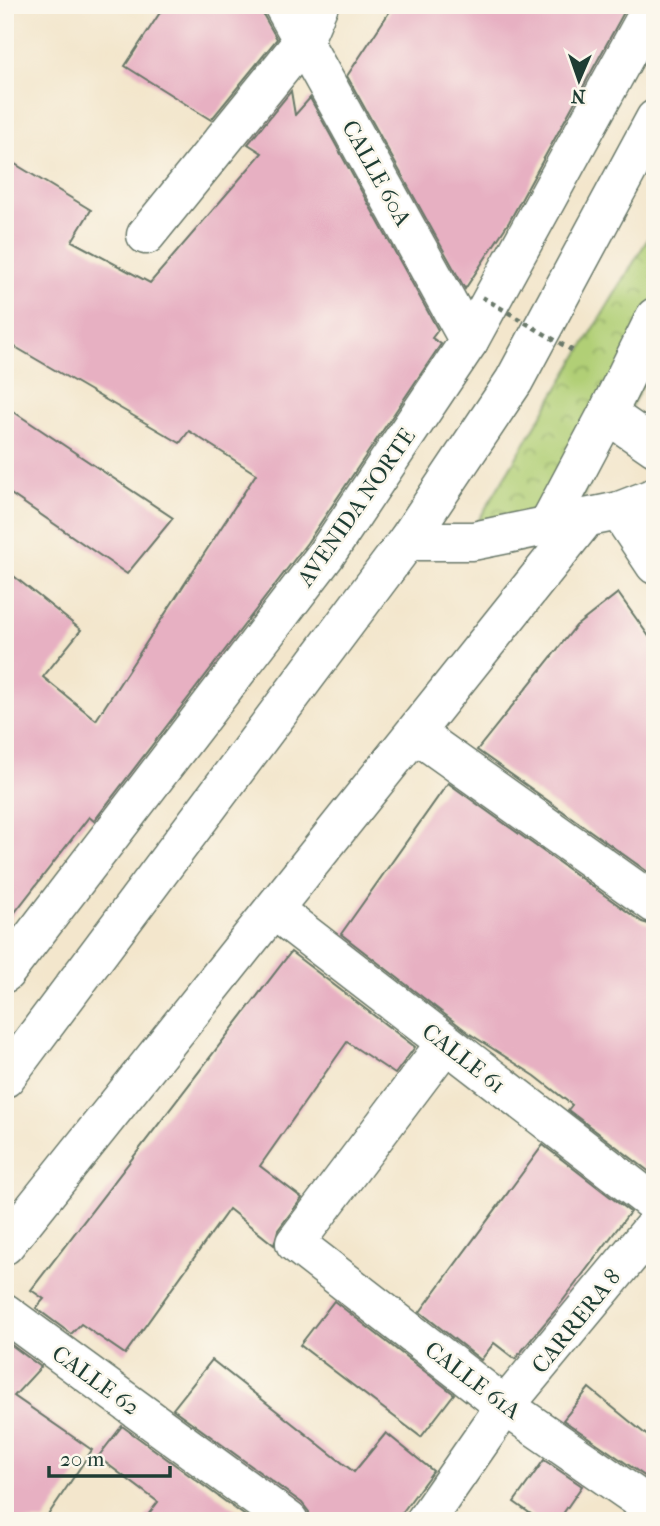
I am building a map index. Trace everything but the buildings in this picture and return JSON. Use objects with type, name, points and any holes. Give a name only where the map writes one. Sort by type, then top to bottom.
[{"type":"street","name":"CALLE 60A","points":[[283,5],[469,341]]},
{"type":"street","points":[[146,235],[304,40],[319,5]]},
{"type":"street","name":"AVENIDA NORTE","points":[[5,973],[325,556],[469,341],[653,5]]},
{"type":"street","points":[[5,1077],[407,541],[514,381],[655,119]]},
{"type":"street","points":[[548,524],[655,317]]},
{"type":"street","points":[[607,414],[655,447]]},
{"type":"street","points":[[407,541],[473,541],[602,514],[655,497]]},
{"type":"street","points":[[602,514],[655,565]]},
{"type":"street","points":[[5,1245],[415,733],[602,514]]},
{"type":"street","points":[[415,733],[655,904]]},
{"type":"street","name":"CALLE 61","points":[[274,910],[655,1203]]},
{"type":"street","name":"CALLE 61A","points":[[445,1044],[295,1243],[505,1406],[655,1510]]},
{"type":"street","name":"CARRERA 8","points":[[425,1521],[505,1406],[655,1225]]},
{"type":"street","name":"CALLE 62","points":[[5,1313],[289,1521]]},
{"type":"path","points":[[482,297],[575,352]]},
{"type":"green space","points":[[655,227],[655,362],[575,512],[472,531]]}]
